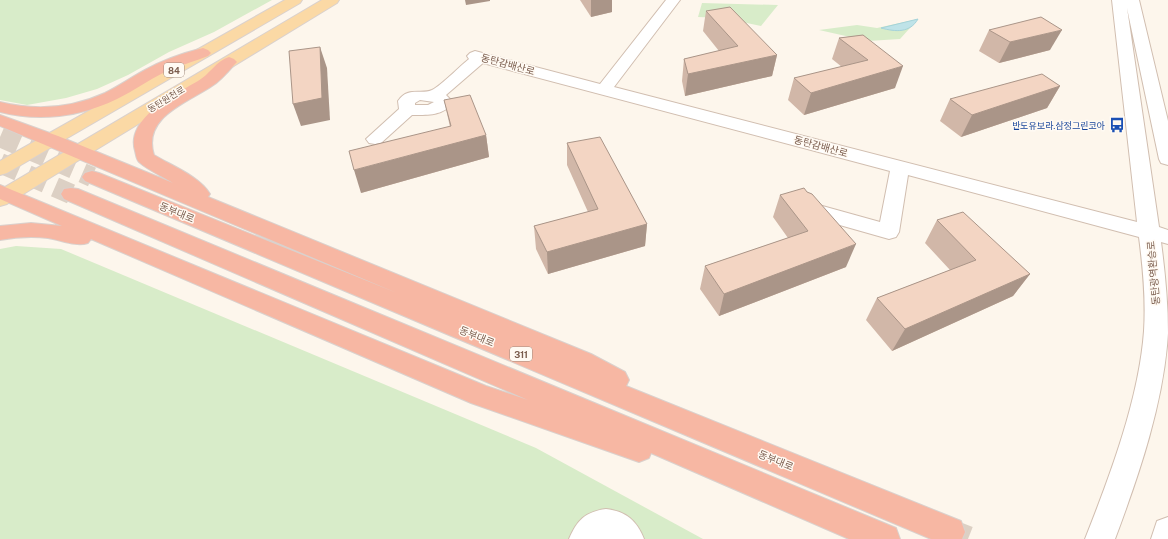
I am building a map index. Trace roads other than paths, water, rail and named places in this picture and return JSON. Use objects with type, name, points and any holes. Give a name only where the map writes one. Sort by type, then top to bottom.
[{"type":"highway","points":[[0,107],[13,111],[43,113],[66,110],[110,96],[165,66],[203,53]]},
{"type":"highway","points":[[222,212],[185,182],[146,158],[142,144],[144,131],[151,121],[166,108],[208,82],[229,62]]},
{"type":"highway","points":[[0,120],[79,151],[582,361],[706,430]]},
{"type":"highway","name":"동부대로","points":[[92,177],[950,532]]},
{"type":"highway","points":[[71,194],[885,539]]},
{"type":"highway","points":[[2,195],[480,395],[811,508]]},
{"type":"highway","points":[[0,233],[16,230],[43,229],[156,259]]},
{"type":"main road","name":"84","points":[[0,169],[295,0]]},
{"type":"main road","name":"동탄원천로","points":[[2,195],[79,151],[332,0]]},
{"type":"street","points":[[604,90],[673,0]]},
{"type":"street","name":"동탄광역환승로","points":[[1119,1],[1168,159]]},
{"type":"street","name":"동탄광역환승로","points":[[1100,539],[1129,457],[1145,396],[1155,343],[1155,282],[1159,234],[1119,1]]},
{"type":"street","name":"동탄감배산로","points":[[375,139],[408,110],[406,101],[417,95],[436,96],[478,56],[1159,234]]},
{"type":"street","points":[[808,209],[889,232],[900,167]]},
{"type":"street","points":[[584,539],[592,528],[607,523],[622,529],[629,539]]},
{"type":"street","points":[[1166,539],[1168,532]]},
{"type":"water","points":[[918,19],[915,24],[907,29],[897,31],[881,28]]},
{"type":"tunnel","points":[[0,137],[92,177]]},
{"type":"tunnel","points":[[0,163],[71,194]]},
{"type":"tunnel","points":[[950,532],[968,539]]},
{"type":"place","name":"반도유보라.삼정그린코아","points":[[1117,125]]}]
